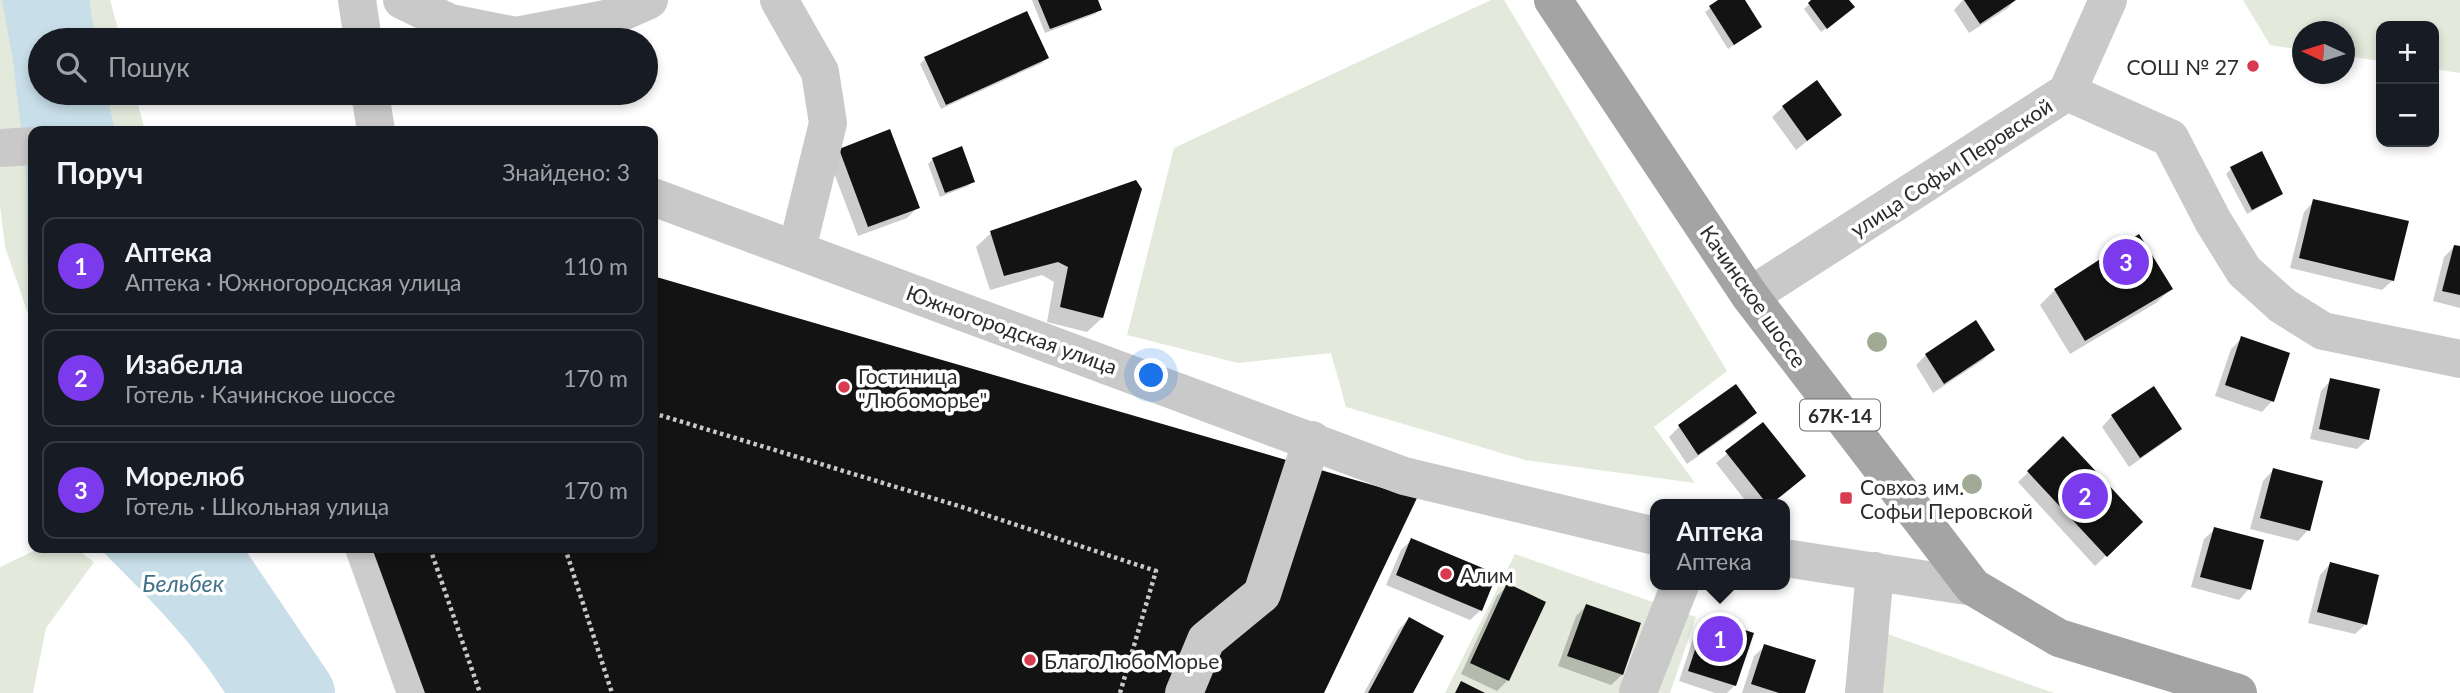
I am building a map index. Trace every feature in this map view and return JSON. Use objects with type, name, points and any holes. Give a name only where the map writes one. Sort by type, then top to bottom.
[{"type":"main road","name":"Качинское шоссе","points":[[1553,0],[1750,296],[1973,587],[2059,638],[2238,693]]},
{"type":"street","points":[[358,0],[362,28]]},
{"type":"street","points":[[402,0],[450,23],[475,28]]},
{"type":"street","points":[[558,28],[606,19],[649,0]]},
{"type":"street","points":[[779,0],[820,72],[828,123],[797,249]]},
{"type":"street","name":"улица Софьи Перовской","points":[[1750,296],[2067,92],[2108,0]]},
{"type":"street","points":[[2067,92],[2170,138],[2213,220],[2245,271],[2283,306],[2323,331],[2460,359]]},
{"type":"street","points":[[372,105],[375,126]]},
{"type":"street","points":[[0,148],[28,146]]},
{"type":"street","name":"Южногородская улица","points":[[658,199],[1404,476],[1650,535]]},
{"type":"street","points":[[1184,693],[1206,640],[1262,594],[1312,440]]},
{"type":"street","points":[[1790,559],[1973,587]]},
{"type":"street","points":[[1864,693],[1875,571]]},
{"type":"street","points":[[1638,692],[1678,590]]},
{"type":"path","points":[[658,415],[962,507],[1156,571],[1121,693]]},
{"type":"path","points":[[432,553],[480,693]]},
{"type":"path","points":[[567,553],[612,693]]},
{"type":"shaded area","points":[[0,0],[110,0],[118,28],[28,28],[28,105],[138,105],[144,126],[28,126],[28,314],[5,247],[0,206]]},
{"type":"shaded area","points":[[1491,0],[1504,0],[1727,371],[1654,427],[1695,483],[1525,460],[1346,407],[1331,353],[1238,363],[1127,335],[1174,148]]},
{"type":"shaded area","points":[[2243,0],[2460,0],[2460,73],[2439,70],[2439,21],[2376,21],[2376,60],[2355,57],[2355,21],[2292,21],[2292,48],[2270,45]]},
{"type":"shaded area","points":[[29,553],[82,553],[94,562],[46,628],[33,693],[0,693],[0,567]]},
{"type":"shaded area","points":[[1515,554],[1696,617],[1670,693],[1445,693]]},
{"type":"shaded area","points":[[1882,632],[2054,693],[1882,693]]},
{"type":"water","points":[[2,0],[55,0],[59,28],[28,28],[28,105],[75,105],[79,126],[28,126],[28,270],[26,172],[13,61]]},
{"type":"water","name":"Бельбек","points":[[104,553],[206,553],[301,693],[225,693],[182,635]]},
{"type":"building","points":[[1038,0],[1098,0],[1102,10],[1050,29]]},
{"type":"building","points":[[1718,0],[1745,0],[1762,27],[1734,45],[1709,6]]},
{"type":"building","points":[[1811,0],[1849,0],[1855,7],[1827,29],[1808,3]]},
{"type":"building","points":[[1964,0],[2016,0],[1980,24]]},
{"type":"building","points":[[1027,11],[1049,58],[946,105],[924,57]]},
{"type":"building","points":[[1817,80],[1842,115],[1807,141],[1782,106]]},
{"type":"building","points":[[890,129],[920,208],[868,227],[839,149]]},
{"type":"building","points":[[962,146],[975,182],[945,193],[932,158]]},
{"type":"building","points":[[2262,151],[2283,194],[2252,210],[2230,167]]},
{"type":"building","points":[[1136,180],[1142,189],[1103,318],[1060,307],[1068,267],[1058,262],[1004,276],[990,231]]},
{"type":"building","points":[[2313,199],[2409,221],[2394,281],[2299,258]]},
{"type":"building","points":[[2139,234],[2173,289],[2085,341],[2054,289]]},
{"type":"building","points":[[2454,245],[2460,246],[2460,295],[2442,291]]},
{"type":"building","name":"Гостиница \"Любоморье\"","points":[[658,277],[1417,498],[1324,693],[425,693],[374,553],[658,553]]},
{"type":"building","points":[[1976,320],[1995,350],[1944,384],[1925,354]]},
{"type":"building","points":[[2241,336],[2290,353],[2274,402],[2225,385]]},
{"type":"building","points":[[2330,378],[2380,389],[2369,440],[2319,429]]},
{"type":"building","points":[[1736,384],[1757,413],[1698,455],[1678,425]]},
{"type":"building","points":[[2154,386],[2182,429],[2140,458],[2111,415]]},
{"type":"building","points":[[1763,422],[1806,476],[1777,499],[1763,499],[1725,451]]},
{"type":"building","points":[[2063,436],[2143,522],[2107,557],[2027,471]]},
{"type":"building","points":[[2273,468],[2323,481],[2310,531],[2260,518]]},
{"type":"building","points":[[2214,527],[2264,540],[2251,590],[2200,577]]},
{"type":"building","points":[[1411,538],[1497,574],[1482,611],[1396,575]]},
{"type":"building","points":[[2330,562],[2379,575],[2367,625],[2317,612]]},
{"type":"building","points":[[1507,583],[1546,602],[1509,681],[1470,663]]},
{"type":"building","points":[[1586,604],[1641,623],[1623,675],[1567,656]]},
{"type":"building","points":[[1409,617],[1444,636],[1413,693],[1368,693]]},
{"type":"building","points":[[1706,617],[1754,633],[1736,686],[1688,671]]},
{"type":"building","points":[[1764,644],[1816,660],[1805,693],[1779,693],[1751,684]]},
{"type":"building","points":[[1461,681],[1485,693],[1455,693]]},
{"type":"waterway","name":"Бельбек","points":[[55,0],[59,28]]},
{"type":"waterway","name":"Бельбек","points":[[75,105],[79,126]]},
{"type":"waterway","name":"Бельбек","points":[[206,553],[301,693]]},
{"type":"place","name":"СОШ № 27","points":[[2253,66]]},
{"type":"place","name":"Морелюб","points":[[2126,262]]},
{"type":"place","name":"Гостиница \"Любоморье\"","points":[[844,387]]},
{"type":"place","name":"Изабелла","points":[[2085,496]]},
{"type":"place","name":"Совхоз им. Софьи Перовской","points":[[1846,498]]},
{"type":"place","name":"Алим","points":[[1446,574]]},
{"type":"place","name":"Аптека","points":[[1720,639]]},
{"type":"place","name":"БлагоЛюбоМорье","points":[[1030,660]]}]
